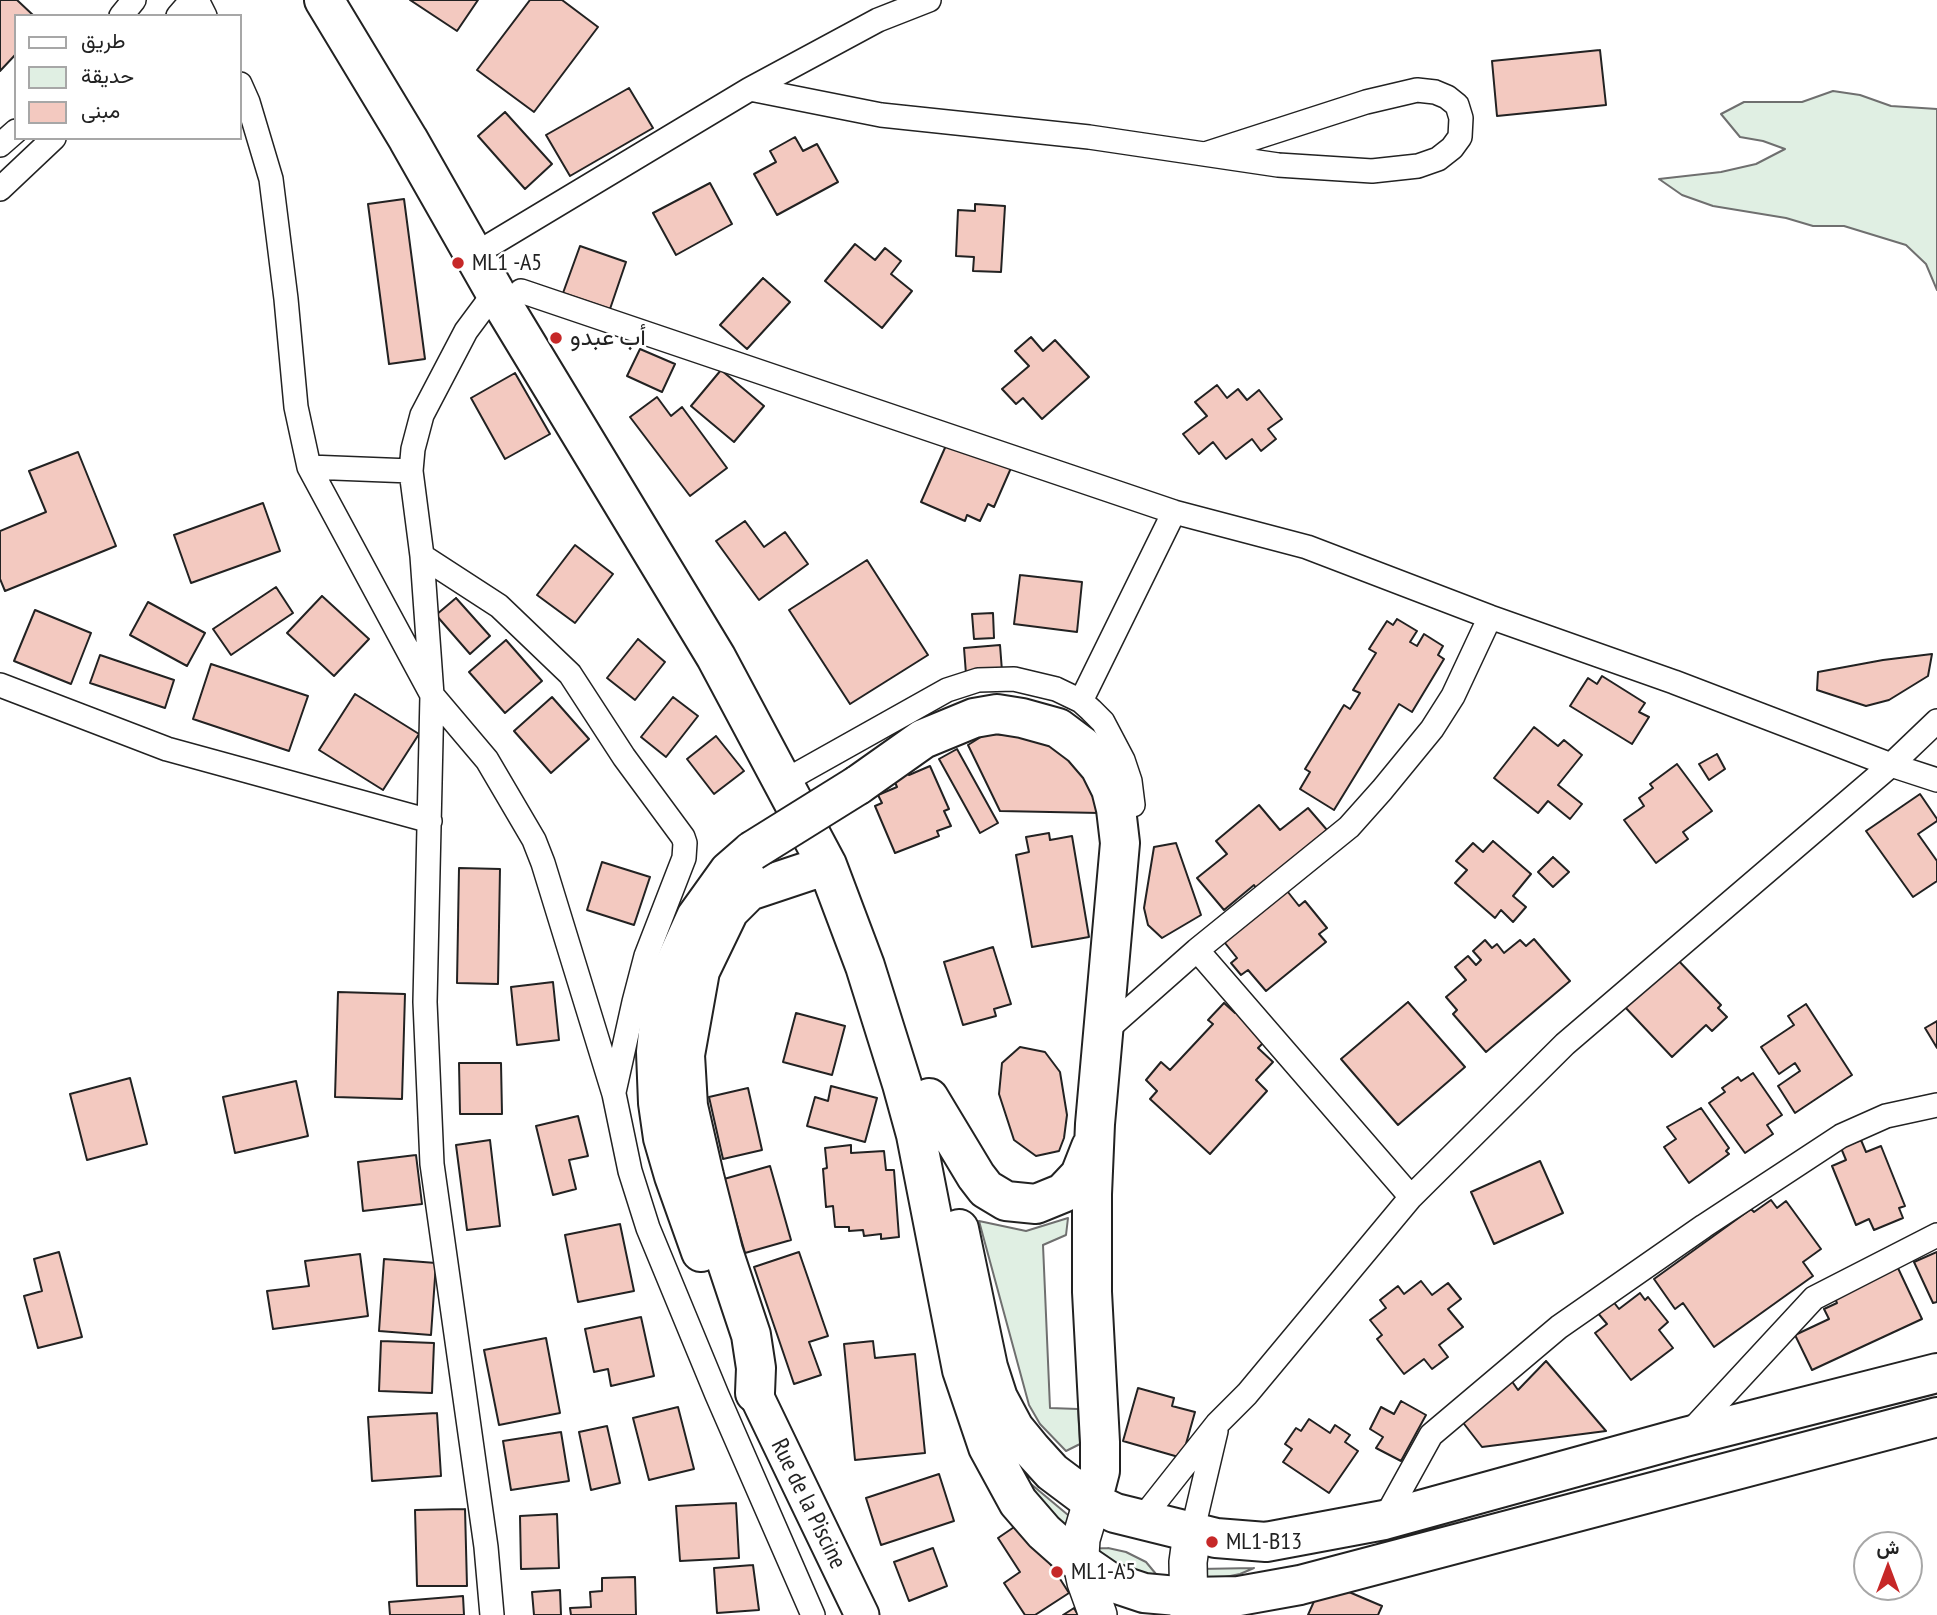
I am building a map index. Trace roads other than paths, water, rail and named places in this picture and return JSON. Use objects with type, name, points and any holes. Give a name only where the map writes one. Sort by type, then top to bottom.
[{"type":"highway","points":[[324,0],[408,139],[640,485],[740,661],[845,864],[868,919],[929,1098],[988,1367],[998,1398],[1014,1428],[1052,1472],[1092,1502],[1115,1513],[1192,1533],[1240,1541],[1266,1542],[1384,1520],[1685,1437],[1937,1373]]},
{"type":"highway","points":[[348,0],[492,244],[508,291],[716,657],[827,865],[865,966],[902,1084],[915,1135],[962,1370],[988,1447],[1018,1502],[1044,1532],[1081,1564],[1108,1581],[1188,1606],[1300,1585],[1937,1417]]},
{"type":"highway","points":[[755,1393],[739,1359],[674,1176],[663,1138],[658,1103],[656,1052],[659,1023],[673,970],[696,917],[729,871],[752,851],[858,785],[923,739],[953,724],[997,714],[1058,729],[1082,746],[1100,767],[1111,789],[1120,843],[1096,1124],[1091,1265],[1100,1471],[1092,1502]]},
{"type":"highway","points":[[755,1393],[756,1368],[751,1335],[723,1251],[704,1177],[688,1106],[685,1055],[700,971],[729,911],[748,891],[827,865]]},
{"type":"highway","points":[[929,1098],[981,1182],[995,1196],[1006,1201],[1036,1204],[1063,1193],[1080,1175],[1096,1124]]},
{"type":"highway","points":[[1264,1615],[1300,1585]]},
{"type":"main road","points":[[1092,1502],[1081,1538],[1081,1564],[1098,1615]]},
{"type":"main road","points":[[1188,1606],[1188,1562],[1192,1533]]},
{"type":"street","points":[[123,14],[134,0]]},
{"type":"street","points":[[180,14],[192,0]]},
{"type":"street","points":[[492,244],[750,89],[878,20],[929,0]]},
{"type":"street","points":[[242,89],[271,179],[296,407],[309,467],[432,695],[487,760],[534,840],[614,1094],[630,1171],[648,1228],[813,1615]]},
{"type":"street","points":[[750,89],[881,115],[1089,137],[1205,154],[1314,168],[1372,171],[1418,166],[1438,159],[1452,148],[1460,137],[1461,118],[1457,105],[1447,97],[1418,90],[1366,103],[1205,154]]},
{"type":"street","points":[[0,145],[14,133]]},
{"type":"street","points":[[0,190],[52,140]]},
{"type":"street","points":[[492,1615],[486,1547],[432,1164],[425,1002],[432,695],[422,556],[411,471],[422,415],[466,331],[508,291],[1174,512],[1307,547],[1490,617],[1937,780]]},
{"type":"street","points":[[309,467],[411,471]]},
{"type":"street","points":[[1081,701],[1174,512]]},
{"type":"street","points":[[422,556],[499,606],[570,674],[624,757],[679,830],[685,843],[684,858],[646,956],[614,1094]]},
{"type":"street","points":[[1103,1033],[1197,950],[1349,827],[1432,729],[1453,696],[1490,617]]},
{"type":"street","points":[[799,772],[947,690],[978,680],[1014,679],[1056,689],[1081,701],[1103,722],[1114,740],[1130,781],[1133,804]]},
{"type":"street","points":[[0,685],[167,749],[430,821]]},
{"type":"street","points":[[1141,1520],[1217,1424],[1247,1394],[1411,1197],[1565,1044],[1891,765],[1937,721]]},
{"type":"street","points":[[1197,950],[1411,1197]]},
{"type":"street","points":[[1384,1520],[1431,1435],[1559,1327],[1704,1226],[1841,1136],[1886,1116],[1937,1105]]},
{"type":"street","points":[[1685,1437],[1814,1298],[1937,1235]]},
{"type":"street","name":"Rue de la Piscine","points":[[755,1393],[862,1615]]},
{"type":"street","points":[[1192,1533],[1217,1424]]},
{"type":"place","name":"ML1 -A5","points":[[458,263]]},
{"type":"place","name":"أب عبدو","points":[[556,338]]},
{"type":"place","name":"ML1-B13","points":[[1212,1542]]},
{"type":"place","name":"ML1-A5","points":[[1057,1572]]}]
